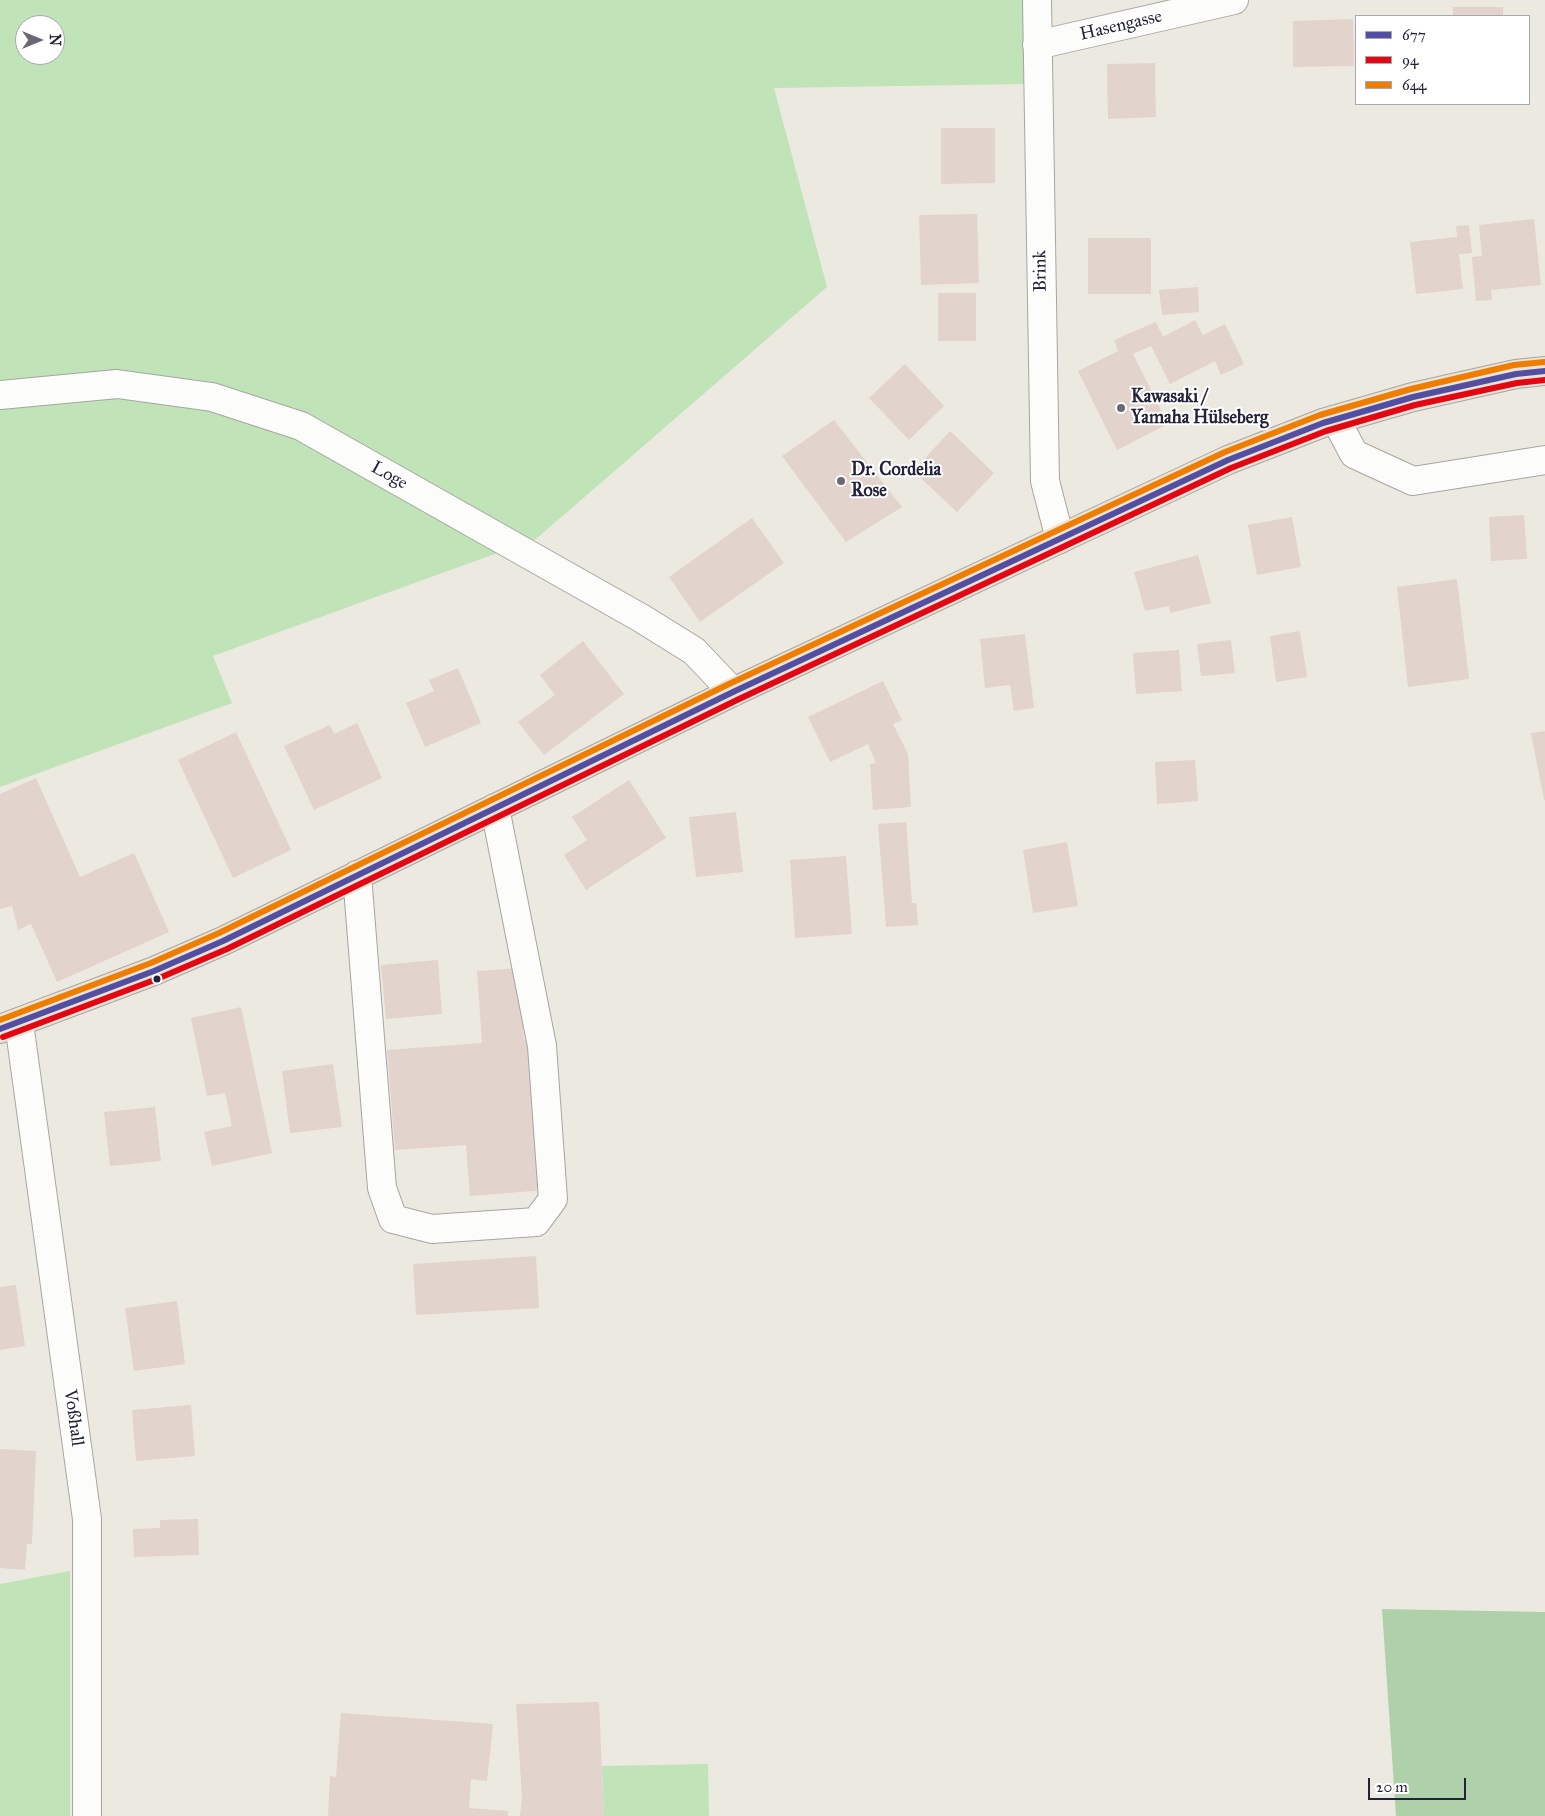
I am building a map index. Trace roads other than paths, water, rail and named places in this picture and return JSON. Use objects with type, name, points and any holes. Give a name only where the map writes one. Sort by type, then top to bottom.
[{"type":"main road","points":[[10,1026],[162,967],[223,941],[733,692],[1228,460],[1336,420],[1413,397],[1516,374],[1545,371]]},
{"type":"street","name":"Brink","points":[[1037,0],[1045,481],[1060,539]]},
{"type":"street","name":"Hasengasse","points":[[1037,45],[1234,0]]},
{"type":"street","name":"Loge","points":[[0,395],[117,384],[212,397],[300,426],[649,623],[694,651],[733,692]]},
{"type":"street","points":[[1336,420],[1354,454],[1413,481],[1545,460]]},
{"type":"street","points":[[357,875],[382,1188],[393,1219],[432,1229],[536,1222],[553,1199],[542,1046],[496,808]]},
{"type":"street","name":"Voßhall","points":[[10,1026],[87,1519],[87,1816]]},
{"type":"place","name":"Kawasaki / Yamaha Hülseberg","points":[[1121,408]]},
{"type":"place","name":"Dr. Cordelia Rose","points":[[841,481]]}]
